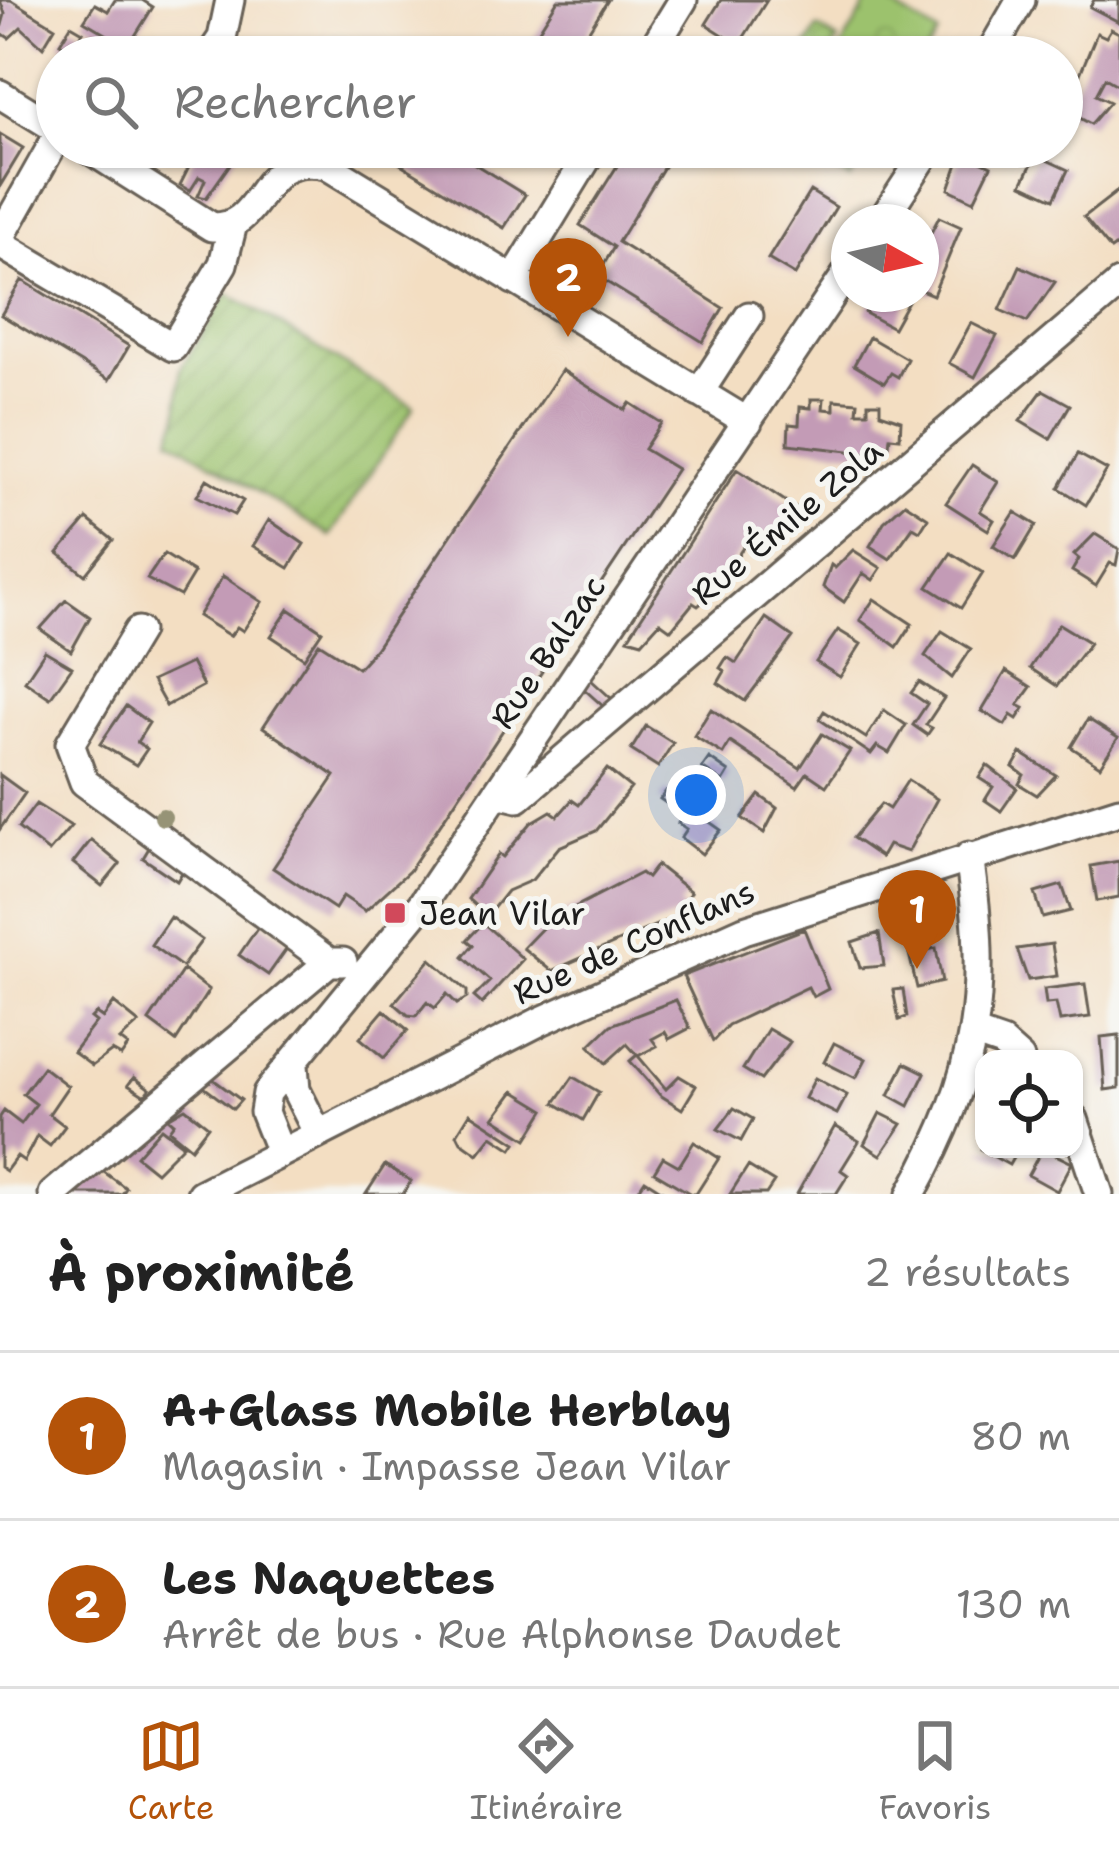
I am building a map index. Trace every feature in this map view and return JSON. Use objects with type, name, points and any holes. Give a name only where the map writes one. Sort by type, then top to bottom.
[{"type":"street","points":[[222,36],[230,0]]},
{"type":"street","points":[[661,36],[682,0]]},
{"type":"street","points":[[1001,36],[1022,0]]},
{"type":"street","points":[[0,94],[36,119]]},
{"type":"street","points":[[39,168],[0,241],[173,347],[223,264],[232,224],[281,168]]},
{"type":"street","points":[[119,168],[212,226],[232,224]]},
{"type":"street","points":[[129,174],[133,168]]},
{"type":"street","points":[[331,168],[748,422]]},
{"type":"street","points":[[513,280],[581,168]]},
{"type":"street","points":[[892,204],[916,168]]},
{"type":"street","name":"Rue Émile Zola","points":[[496,793],[518,798],[1119,284]]},
{"type":"street","name":"Rue Balzac","points":[[280,1152],[263,1103],[367,976],[496,793],[831,297]]},
{"type":"street","points":[[699,393],[749,316]]},
{"type":"street","points":[[138,631],[70,744],[84,782],[328,962],[346,962],[367,976]]},
{"type":"street","name":"Rue de Conflans","points":[[201,1194],[541,1021],[744,930],[1119,811]]},
{"type":"street","points":[[911,1194],[954,1106],[976,1034],[979,922],[969,856]]},
{"type":"street","points":[[53,1194],[328,962]]},
{"type":"street","points":[[976,1034],[1010,1050]]},
{"type":"street","points":[[294,1065],[296,1090],[317,1132]]},
{"type":"street","points":[[1083,1146],[1099,1194]]},
{"type":"green space","points":[[869,0],[883,0],[938,34],[937,36],[848,36]]},
{"type":"green space","points":[[831,168],[857,168],[850,179]]},
{"type":"green space","points":[[228,293],[414,407],[330,536],[170,438],[178,418],[181,368]]},
{"type":"building","points":[[0,0],[11,0],[55,27],[50,36],[36,36],[36,41],[21,27],[9,38],[0,32],[5,14]]},
{"type":"building","points":[[115,0],[142,0],[153,7],[135,36],[109,36],[84,21],[95,4],[108,11]]},
{"type":"building","points":[[558,0],[608,0],[585,36],[535,36]]},
{"type":"building","points":[[721,0],[767,0],[745,36],[725,36],[706,24]]},
{"type":"building","points":[[1094,0],[1119,0],[1119,22],[1090,7]]},
{"type":"building","points":[[71,25],[83,32],[80,36],[64,36]]},
{"type":"building","points":[[1111,29],[1119,33],[1119,86],[1105,78],[1096,95],[1110,102],[1091,124],[1083,120],[1083,67],[1097,33],[1106,37]]},
{"type":"building","points":[[0,134],[23,148],[0,186]]},
{"type":"building","points":[[188,168],[227,168],[206,198],[198,196],[205,180],[199,177],[190,191],[180,185]]},
{"type":"building","points":[[407,168],[481,168],[525,195],[504,228]]},
{"type":"building","points":[[616,168],[663,168],[618,242],[723,308],[703,342],[597,276],[614,247],[580,225]]},
{"type":"building","points":[[956,168],[990,168],[974,201],[949,189]]},
{"type":"building","points":[[1030,168],[1068,170],[1054,199],[1022,184]]},
{"type":"building","points":[[1119,190],[1119,244],[1111,250],[1084,217]]},
{"type":"building","points":[[810,191],[831,204],[831,215],[795,275],[768,259]]},
{"type":"building","points":[[939,217],[961,227],[939,280]]},
{"type":"building","points":[[1020,266],[1055,282],[1027,322],[1000,310]]},
{"type":"building","points":[[22,280],[129,346],[109,380],[1,315]]},
{"type":"building","points":[[866,312],[902,312],[893,328]]},
{"type":"building","points":[[971,323],[997,336],[975,377],[949,363]]},
{"type":"building","points":[[869,337],[907,359],[898,377],[891,373],[884,383],[854,365]]},
{"type":"building","points":[[562,370],[625,410],[630,403],[661,423],[644,449],[677,469],[409,871],[365,911],[343,896],[335,909],[273,868],[335,776],[263,727],[319,643],[358,668],[375,649]]},
{"type":"building","points":[[1043,390],[1070,405],[1050,439],[1020,421]]},
{"type":"building","points":[[811,399],[824,399],[823,409],[834,410],[834,400],[858,402],[857,412],[868,412],[868,403],[880,403],[880,413],[901,420],[900,438],[890,437],[889,446],[876,445],[875,454],[788,444],[789,424],[799,425],[800,407],[811,408]]},
{"type":"building","points":[[1078,454],[1107,470],[1086,505],[1059,488]]},
{"type":"building","points":[[972,465],[998,482],[980,511],[994,520],[988,530],[946,503]]},
{"type":"building","points":[[737,469],[800,511],[784,534],[777,528],[762,550],[748,540],[712,594],[698,606],[693,603],[671,630],[660,622],[642,642],[628,638]]},
{"type":"building","points":[[207,479],[243,501],[234,515],[197,496]]},
{"type":"building","points":[[905,503],[928,518],[920,531],[913,527],[890,559],[870,546],[884,522]]},
{"type":"building","points":[[1015,512],[1036,525],[1015,560],[993,546]]},
{"type":"building","points":[[87,519],[113,540],[85,575],[58,553]]},
{"type":"building","points":[[269,520],[304,544],[289,568],[253,546]]},
{"type":"building","points":[[1095,534],[1119,549],[1116,565],[1110,563],[1096,586],[1072,571],[1079,559],[1074,555]]},
{"type":"building","points":[[853,550],[881,568],[873,580],[863,573],[844,602],[823,587],[831,565],[835,568]]},
{"type":"building","points":[[951,553],[983,573],[961,608],[928,587]]},
{"type":"building","points":[[164,554],[194,573],[180,596],[147,579]]},
{"type":"building","points":[[223,576],[262,602],[243,631],[237,627],[230,636],[198,616]]},
{"type":"building","points":[[874,599],[912,624],[897,647],[860,620]]},
{"type":"building","points":[[66,600],[90,617],[71,651],[40,629]]},
{"type":"building","points":[[289,609],[322,631],[304,658],[271,636]]},
{"type":"building","points":[[766,618],[793,637],[745,701],[718,683],[725,671],[720,668],[727,657],[736,663]]},
{"type":"building","points":[[1059,624],[1090,643],[1057,686],[1030,668]]},
{"type":"building","points":[[838,630],[861,644],[840,677],[816,662]]},
{"type":"building","points":[[942,631],[971,649],[952,678],[925,656]]},
{"type":"building","points":[[45,651],[72,667],[50,698],[25,681]]},
{"type":"building","points":[[191,663],[203,686],[166,706],[152,681]]},
{"type":"building","points":[[1006,671],[1031,687],[1018,705],[1024,708],[1017,719],[1011,715],[1005,725],[982,711]]},
{"type":"building","points":[[590,679],[612,699],[604,707],[584,689]]},
{"type":"building","points":[[919,682],[944,698],[926,725],[932,728],[927,735],[913,725],[927,704],[911,693]]},
{"type":"building","points":[[126,706],[149,723],[137,742],[147,749],[136,765],[100,744]]},
{"type":"building","points":[[711,709],[800,768],[822,734],[850,751],[826,786],[807,773],[797,787],[730,742],[723,754],[694,736]]},
{"type":"building","points":[[884,710],[906,725],[889,753],[877,746],[871,754],[819,719],[824,711],[866,738]]},
{"type":"building","points":[[1088,719],[1118,738],[1100,766],[1071,747]]},
{"type":"building","points":[[646,726],[673,743],[658,767],[631,750]]},
{"type":"building","points":[[1021,753],[1056,775],[1037,795],[1019,784],[1024,775],[1013,767]]},
{"type":"building","points":[[709,758],[729,772],[723,782],[702,768]]},
{"type":"building","points":[[987,765],[1017,788],[1001,811],[985,800],[993,787],[979,778]]},
{"type":"building","points":[[607,769],[631,788],[596,831],[559,847],[532,880],[507,891],[487,916],[468,899],[499,854],[503,857],[531,823],[551,811],[558,816],[572,800],[579,805]]},
{"type":"building","points":[[0,775],[25,793],[0,829]]},
{"type":"building","points":[[908,780],[937,799],[908,852],[888,845],[881,857],[853,838],[881,804],[889,809]]},
{"type":"building","points":[[666,791],[721,830],[702,854],[681,838],[687,829],[678,823],[683,815],[660,799]]},
{"type":"building","points":[[759,795],[777,808],[764,833],[742,818]]},
{"type":"building","points":[[36,804],[71,826],[49,852],[18,828]]},
{"type":"building","points":[[91,840],[120,864],[102,886],[73,863]]},
{"type":"building","points":[[149,848],[183,871],[177,881],[143,858]]},
{"type":"building","points":[[1119,861],[1119,897],[1097,901],[1091,866]]},
{"type":"building","points":[[657,865],[691,892],[680,906],[686,912],[551,971],[523,948],[550,920],[641,873],[647,878]]},
{"type":"building","points":[[1062,885],[1071,911],[1043,918],[1035,893]]},
{"type":"building","points":[[170,917],[202,940],[182,967],[151,945]]},
{"type":"building","points":[[261,923],[290,944],[268,975],[239,955]]},
{"type":"building","points":[[483,923],[523,959],[482,1004],[474,997],[490,981],[463,957],[473,945],[467,940]]},
{"type":"building","points":[[804,929],[828,989],[813,997],[808,987],[728,1025],[713,1041],[683,976]]},
{"type":"building","points":[[879,933],[884,966],[860,968],[852,942]]},
{"type":"building","points":[[1052,944],[1057,976],[1028,980],[1017,949]]},
{"type":"building","points":[[936,948],[942,982],[917,988],[909,954]]},
{"type":"building","points":[[431,959],[467,991],[467,998],[457,1004],[447,994],[435,1008],[427,1002],[416,1016],[408,1015],[394,1003]]},
{"type":"building","points":[[183,970],[209,990],[176,1041],[149,1021]]},
{"type":"building","points":[[1085,984],[1090,1017],[1060,1021],[1056,1003],[1046,1004],[1044,989]]},
{"type":"building","points":[[903,989],[907,1017],[899,1020],[893,990]]},
{"type":"building","points":[[676,1000],[690,1028],[669,1039],[665,1032],[652,1039],[657,1046],[638,1056],[666,1089],[679,1076],[696,1086],[682,1109],[660,1095],[630,1061],[637,1055],[627,1044],[606,1063],[589,1046],[611,1025]]},
{"type":"building","points":[[114,1003],[139,1023],[120,1040],[128,1046],[121,1056],[112,1051],[92,1066],[73,1052],[96,1022],[91,1018],[96,1013],[103,1018]]},
{"type":"building","points":[[384,1010],[408,1030],[384,1058],[360,1038]]},
{"type":"building","points":[[768,1029],[790,1042],[761,1080],[743,1069]]},
{"type":"building","points":[[1119,1035],[1119,1088],[1105,1090],[1101,1037]]},
{"type":"building","points":[[834,1043],[866,1059],[856,1078],[824,1062]]},
{"type":"building","points":[[905,1063],[925,1073],[909,1106],[889,1095]]},
{"type":"building","points":[[43,1067],[68,1086],[49,1114],[65,1126],[50,1146],[37,1136],[24,1161],[17,1156],[6,1171],[0,1167],[0,1117],[4,1111],[21,1124],[36,1104],[23,1094]]},
{"type":"building","points":[[206,1074],[241,1100],[233,1109],[197,1082]]},
{"type":"building","points":[[134,1077],[150,1089],[145,1096],[128,1085]]},
{"type":"building","points":[[573,1077],[599,1092],[583,1120],[555,1103]]},
{"type":"building","points":[[815,1078],[847,1095],[837,1114],[805,1098]]},
{"type":"building","points":[[514,1091],[545,1110],[527,1139],[494,1118]]},
{"type":"building","points":[[185,1108],[208,1126],[191,1148],[169,1130],[174,1123],[168,1118]]},
{"type":"building","points":[[734,1108],[753,1119],[741,1141],[718,1129]]},
{"type":"building","points":[[470,1113],[516,1143],[512,1149],[492,1136],[478,1154],[461,1142],[457,1134]]},
{"type":"building","points":[[880,1113],[902,1124],[881,1155],[864,1144]]},
{"type":"building","points":[[835,1126],[859,1141],[841,1170],[848,1175],[836,1194],[797,1194]]},
{"type":"building","points":[[161,1128],[183,1145],[156,1172],[136,1156]]},
{"type":"building","points":[[694,1142],[719,1158],[696,1194],[691,1194],[654,1172],[663,1157],[679,1166]]},
{"type":"building","points":[[1037,1158],[1072,1163],[1057,1191],[1028,1175]]},
{"type":"building","points":[[385,1165],[411,1181],[403,1194],[366,1194]]},
{"type":"building","points":[[748,1166],[774,1182],[766,1194],[730,1194]]},
{"type":"building","points":[[97,1167],[126,1188],[122,1194],[77,1194]]},
{"type":"building","points":[[645,1180],[667,1194],[636,1194]]},
{"type":"place","name":"Les Naquettes","points":[[568,337]]},
{"type":"place","name":"Jean Vilar","points":[[395,913]]},
{"type":"place","name":"A+Glass Mobile Herblay","points":[[917,969]]}]
